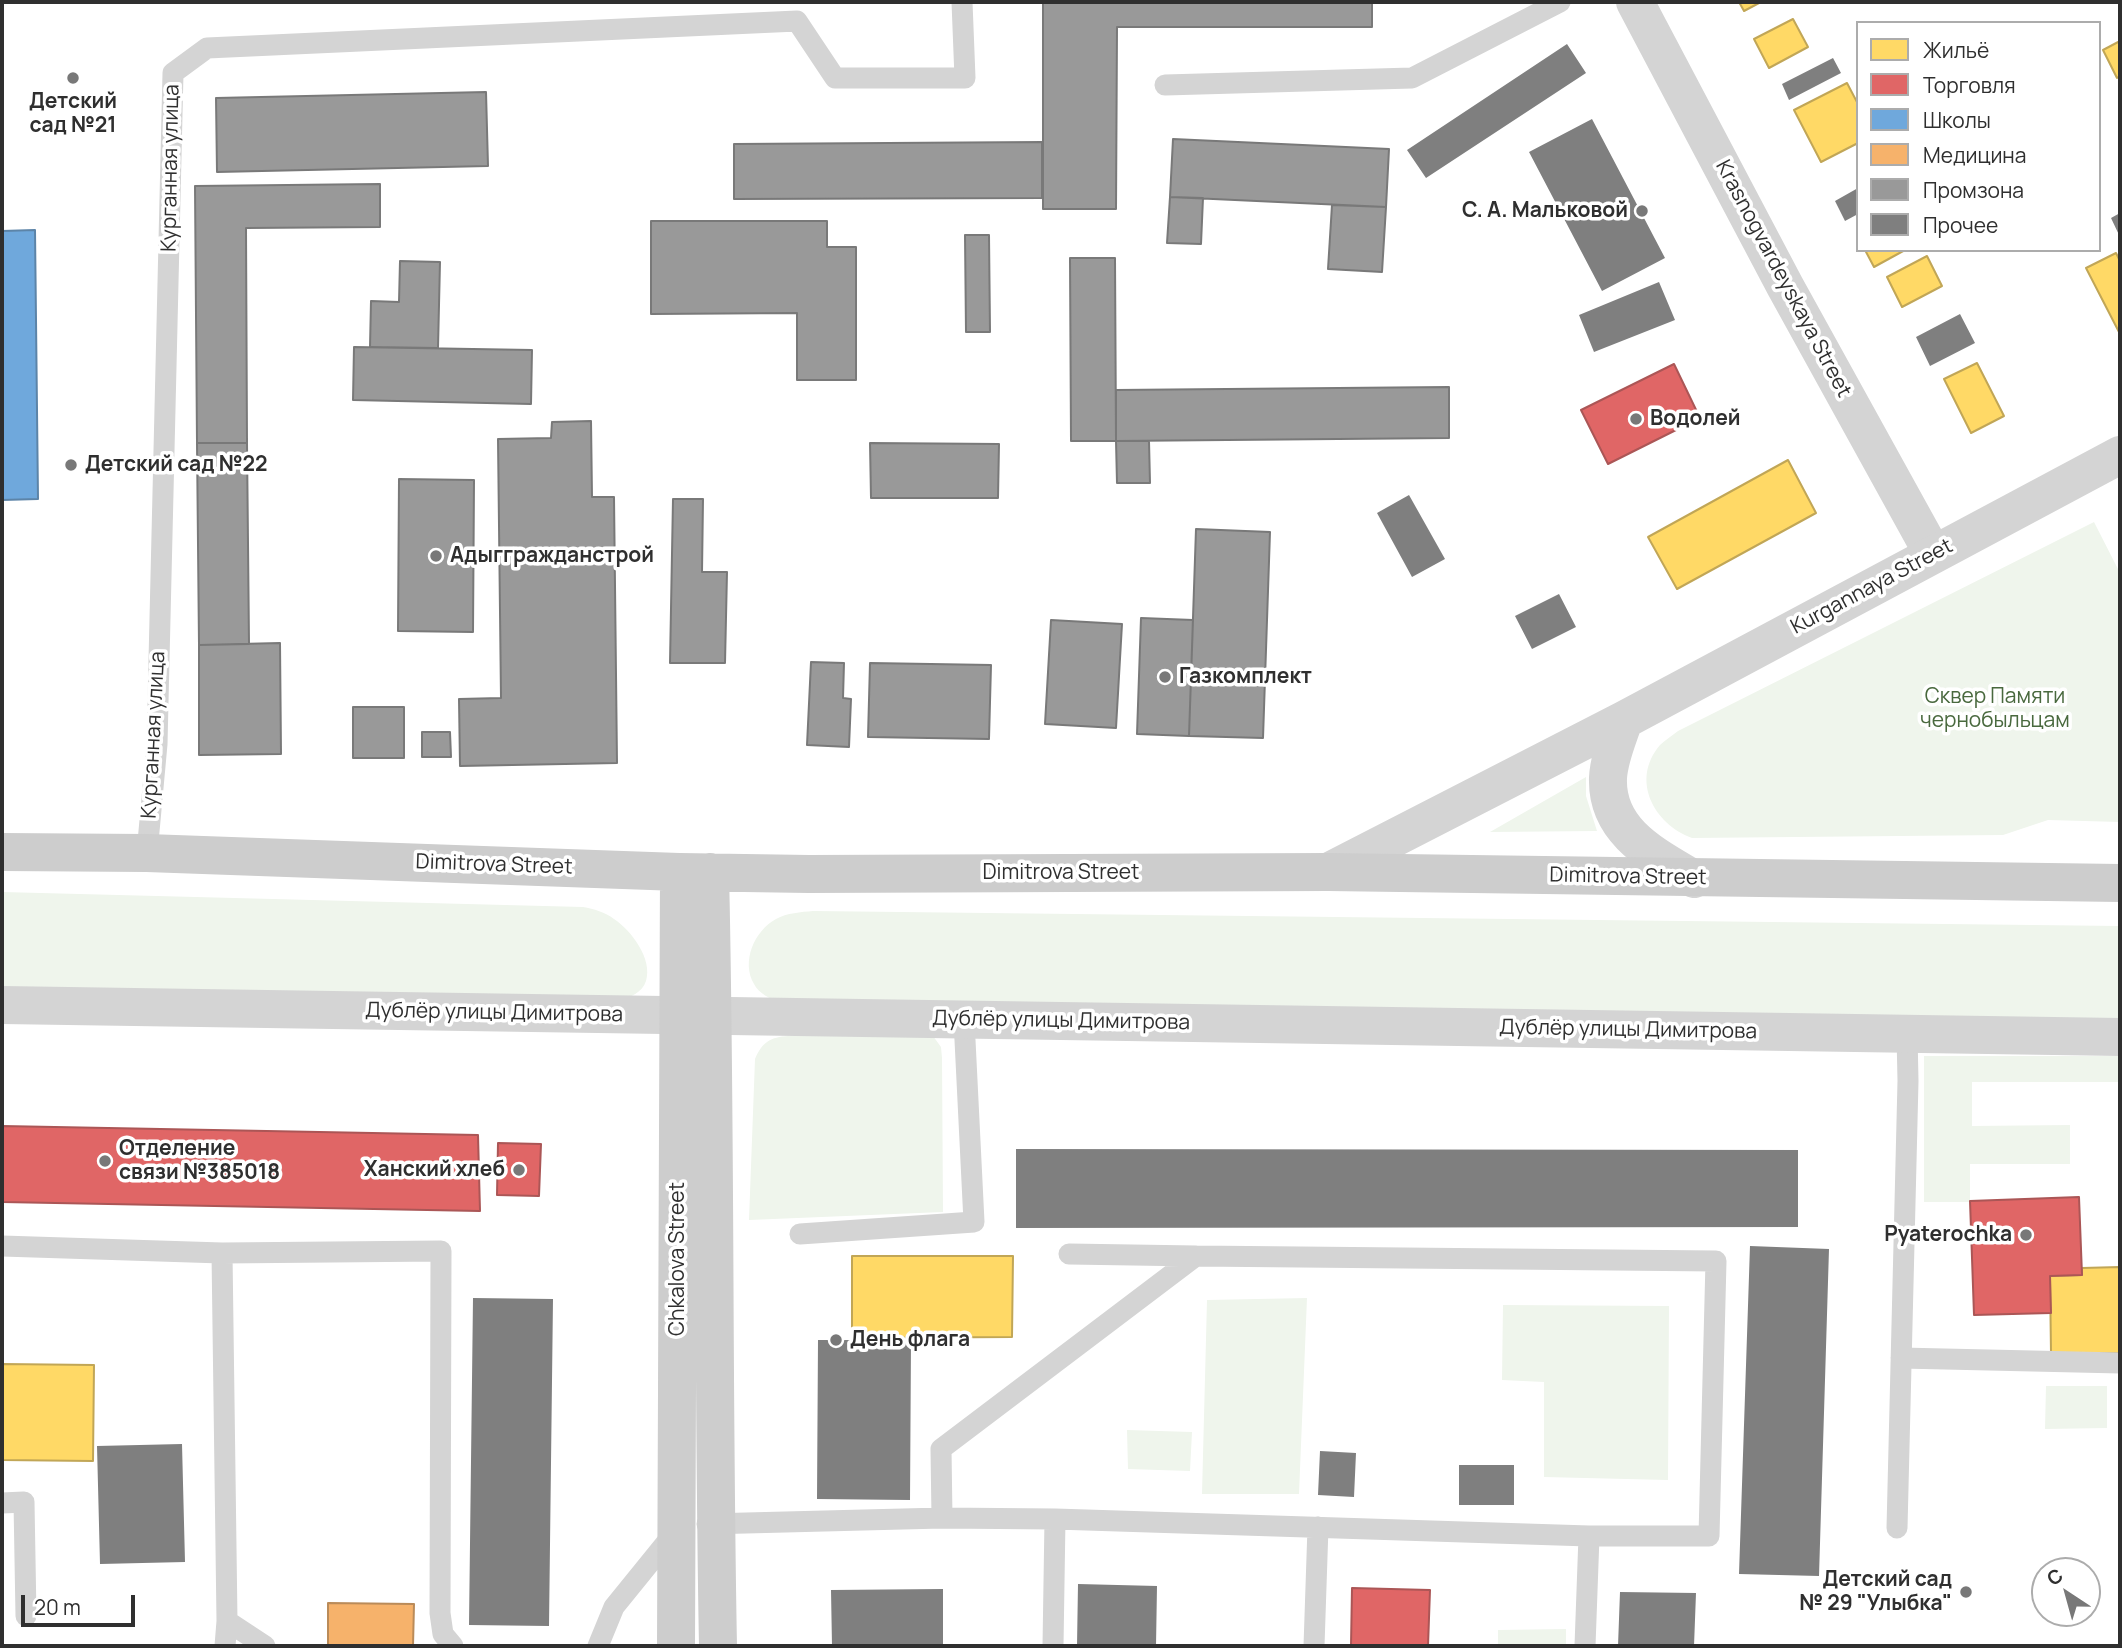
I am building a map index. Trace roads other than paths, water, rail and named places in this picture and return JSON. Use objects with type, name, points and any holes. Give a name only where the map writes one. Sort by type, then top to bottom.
[{"type":"main road","name":"Dimitrova Street","points":[[2,852],[146,853],[823,874],[1328,872],[2120,883]]},
{"type":"main road","name":"Chkalova Street","points":[[694,872],[718,1646]]},
{"type":"main road","name":"Chkalova Street","points":[[676,1646],[697,1016]]},
{"type":"street","name":"Krasnogvardeyskaya Street","points":[[1635,2],[1785,286],[1933,554]]},
{"type":"street","name":"Kurgannaya Street","points":[[1328,872],[1625,720],[1933,554],[2116,467]]},
{"type":"street","points":[[1625,720],[1608,777],[1614,810],[1621,826],[1631,837],[1694,879]]},
{"type":"street","name":"Дублёр улицы Димитрова","points":[[2,1005],[2120,1037]]},
{"type":"lane","name":"Курганная улица","points":[[146,853],[157,744],[173,73],[207,48],[798,11],[835,78],[965,78],[962,2]]},
{"type":"lane","points":[[1165,85],[1412,78],[1560,2]]},
{"type":"lane","points":[[800,1234],[974,1223],[964,1020]]},
{"type":"lane","points":[[1897,1528],[1908,1081],[1906,1034]]},
{"type":"lane","points":[[2,1246],[222,1253],[441,1251],[440,1613],[443,1634],[453,1646]]},
{"type":"lane","points":[[222,1253],[228,1621],[225,1646]]},
{"type":"lane","points":[[598,1646],[614,1607],[678,1527],[716,1523],[942,1518],[1055,1519],[1588,1536],[1709,1536],[1716,1261],[1069,1254]]},
{"type":"lane","points":[[942,1518],[941,1449],[1196,1255]]},
{"type":"lane","points":[[1901,1358],[2120,1363]]},
{"type":"lane","points":[[2,1503],[24,1502],[26,1616]]},
{"type":"lane","points":[[1053,1646],[1055,1519]]},
{"type":"lane","points":[[1314,1646],[1318,1527]]},
{"type":"lane","points":[[1585,1646],[1588,1536]]},
{"type":"lane","points":[[228,1621],[265,1646]]},
{"type":"place","name":"Детский сад №21","points":[[73,78]]},
{"type":"place","name":"С. А. Мальковой","points":[[1642,211]]},
{"type":"place","name":"Водолей","points":[[1636,419]]},
{"type":"place","name":"Детский сад №22","points":[[71,465]]},
{"type":"place","name":"Адыггражданстрой","points":[[436,556]]},
{"type":"place","name":"Газкомплект","points":[[1165,677]]},
{"type":"place","name":"Отделение связи №385018","points":[[105,1161]]},
{"type":"place","name":"Ханский хлеб","points":[[519,1170]]},
{"type":"place","name":"Pyaterochka","points":[[2026,1235]]},
{"type":"place","name":"День флага","points":[[836,1340]]},
{"type":"place","name":"Детский сад № 29 \"Улыбка\"","points":[[1966,1592]]},
{"type":"park label","name":"Сквер Памяти чернобыльцам","points":[[1995,709]]}]
